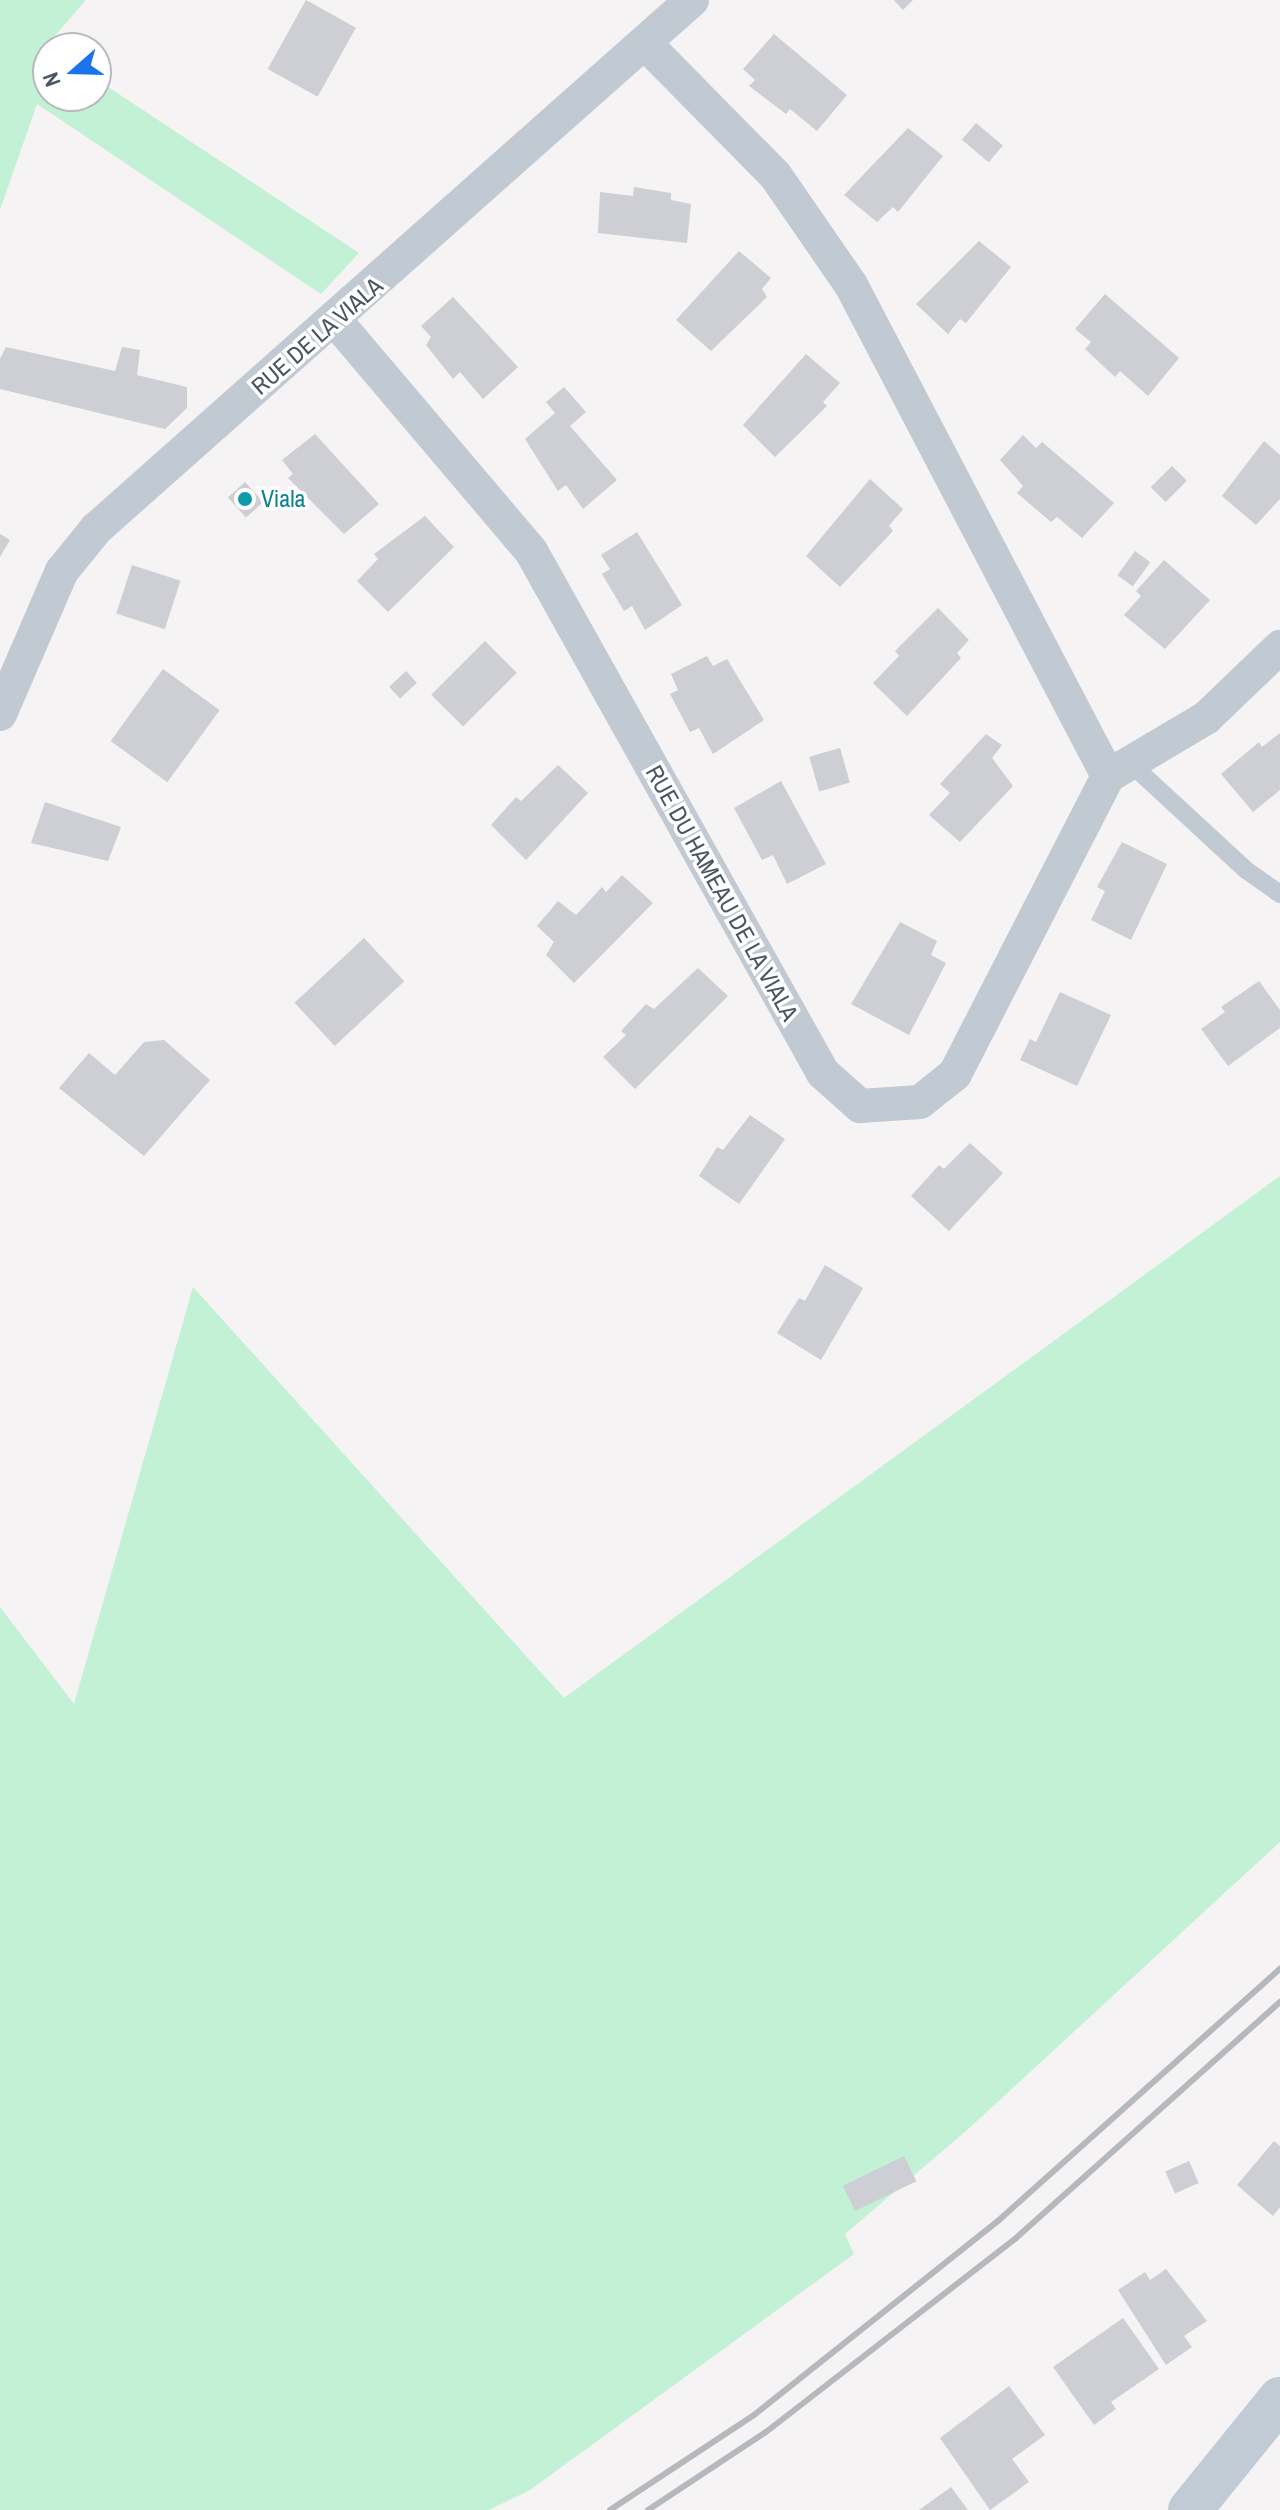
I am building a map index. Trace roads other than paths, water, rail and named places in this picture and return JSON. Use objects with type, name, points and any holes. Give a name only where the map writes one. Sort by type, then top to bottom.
[{"type":"main road","points":[[1190,2510],[1280,2399]]},
{"type":"street","name":"RUE DE LA VIALA","points":[[0,714],[62,571],[96,529],[692,0]]},
{"type":"street","points":[[645,43],[775,175],[851,285],[1119,770],[1206,718],[1280,647]]},
{"type":"street","name":"RUE DU HAMEAU DE LA VIALA","points":[[335,320],[531,551],[823,1073],[860,1106],[920,1102],[955,1074],[1119,770]]},
{"type":"lane","points":[[1119,770],[1280,894]]},
{"type":"railway","points":[[610,2510],[754,2415],[999,2220],[1280,1969]]},
{"type":"railway","points":[[648,2510],[766,2432],[1016,2238],[1280,2002]]},
{"type":"place","name":"Viala","points":[[245,499]]}]
